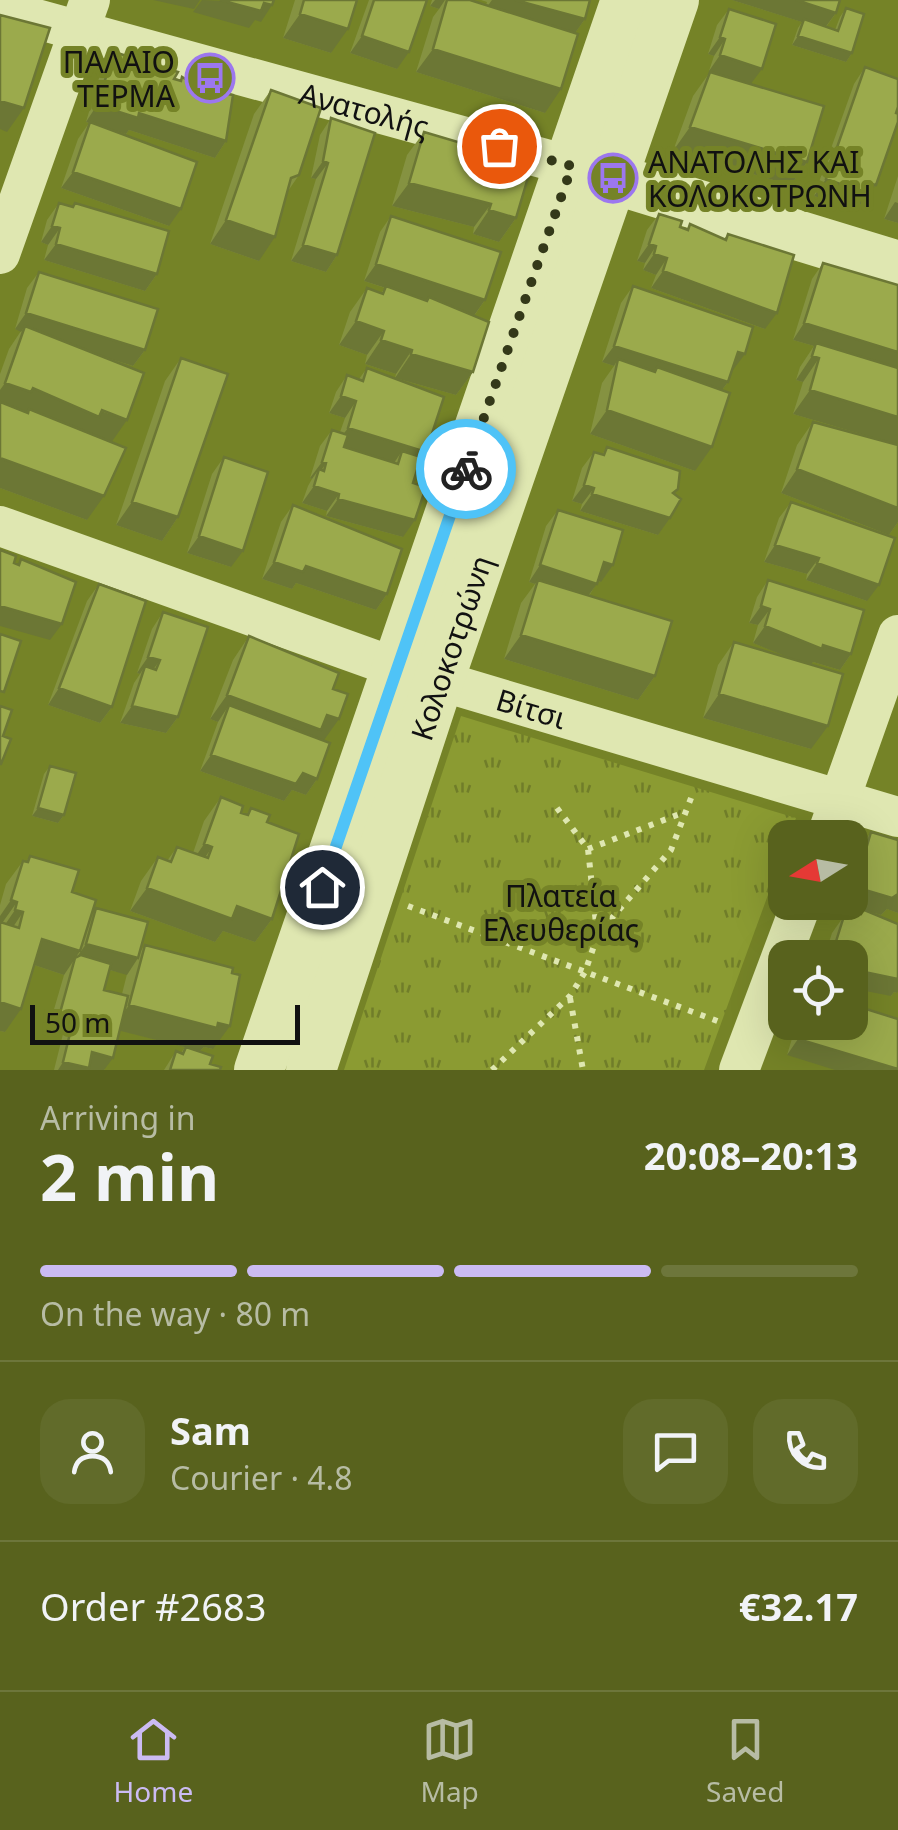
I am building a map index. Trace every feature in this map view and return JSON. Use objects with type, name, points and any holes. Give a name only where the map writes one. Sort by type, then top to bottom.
[{"type":"street","name":"Κολοκοτρώνη","points":[[592,172],[626,0]]},
{"type":"street","name":"Κολοκοτρώνη","points":[[260,1070],[418,674],[592,172],[674,0]]},
{"type":"street","name":"Ανατολής","points":[[0,9],[86,15],[898,266]]},
{"type":"street","points":[[0,254],[86,15]]},
{"type":"street","name":"Βίτσι","points":[[0,526],[418,674],[898,817]]},
{"type":"street","points":[[833,820],[898,635]]},
{"type":"street","name":"Κολοκοτρώνη","points":[[311,1070],[370,892],[418,674]]},
{"type":"street","points":[[739,1070],[795,920]]},
{"type":"path","points":[[492,1070],[570,996],[585,972],[598,934],[671,850],[692,797]]},
{"type":"path","points":[[557,808],[588,848],[598,934]]},
{"type":"path","points":[[588,848],[686,811]]},
{"type":"path","points":[[370,892],[700,1015]]},
{"type":"path","points":[[570,996],[582,1070]]},
{"type":"green space","name":"Πλατεία Ελευθερίας","points":[[461,716],[796,818],[768,820],[768,895],[704,1070],[344,1070]]},
{"type":"building","points":[[220,0],[274,0],[272,5],[264,3],[261,11]]},
{"type":"building","points":[[304,0],[357,0],[348,29],[300,14]]},
{"type":"building","points":[[374,0],[427,0],[409,52],[362,36]]},
{"type":"building","points":[[447,0],[470,0],[578,34],[561,89],[433,49]]},
{"type":"building","points":[[515,0],[590,0],[585,19]]},
{"type":"building","points":[[796,0],[840,0],[836,13]]},
{"type":"building","points":[[846,8],[864,14],[852,53],[798,36],[804,19],[838,31]]},
{"type":"building","points":[[729,9],[776,24],[762,69],[720,55],[725,39],[720,37]]},
{"type":"building","points":[[0,15],[50,28],[24,108],[0,101]]},
{"type":"building","points":[[114,52],[178,72],[174,79],[181,81],[182,77],[194,84],[196,78],[229,87],[227,94],[233,95],[226,141],[139,113],[138,118],[97,105]]},
{"type":"building","points":[[865,67],[898,79],[898,122],[876,185],[872,184],[868,194],[826,179]]},
{"type":"building","points":[[710,72],[824,106],[807,162],[690,127]]},
{"type":"building","points":[[271,90],[321,108],[299,175],[291,178],[275,237],[226,220]]},
{"type":"building","points":[[331,118],[375,133],[337,255],[303,245],[328,163],[323,161]]},
{"type":"building","points":[[90,122],[197,162],[181,209],[73,172]]},
{"type":"building","points":[[424,132],[532,164],[516,218],[489,210],[491,204],[409,183]]},
{"type":"building","points":[[59,203],[73,207],[75,203],[169,231],[157,274],[56,244],[60,228],[52,226]]},
{"type":"building","points":[[659,214],[682,221],[680,227],[688,230],[690,224],[726,240],[728,234],[794,255],[777,313],[663,271],[667,258],[654,254],[656,246],[649,244]]},
{"type":"building","points":[[391,216],[501,252],[485,300],[376,264]]},
{"type":"building","points":[[823,263],[898,285],[898,352],[804,323]]},
{"type":"building","points":[[39,272],[158,309],[145,350],[26,313]]},
{"type":"building","points":[[386,286],[427,301],[429,297],[489,322],[473,372],[411,354],[412,350],[381,340],[384,331],[356,321],[367,288],[383,294]]},
{"type":"building","points":[[633,286],[753,327],[745,354],[738,352],[728,382],[614,346]]},
{"type":"building","points":[[25,326],[144,373],[127,420],[102,410],[99,417],[33,388],[31,392],[5,383]]},
{"type":"building","points":[[816,343],[898,368],[898,417],[810,390],[819,358],[812,356]]},
{"type":"building","points":[[181,358],[228,374],[178,517],[132,502]]},
{"type":"building","points":[[618,359],[655,372],[657,367],[730,393],[712,447],[607,410]]},
{"type":"building","points":[[367,368],[444,397],[426,452],[348,428],[356,401],[341,396],[347,375],[363,381]]},
{"type":"building","points":[[0,402],[28,413],[29,409],[126,448],[104,496],[0,458]]},
{"type":"building","points":[[813,422],[898,445],[898,508],[797,469]]},
{"type":"building","points":[[332,430],[348,435],[344,447],[398,464],[402,451],[421,457],[413,483],[426,487],[415,520],[338,499],[339,494],[314,486],[319,469],[324,471],[326,463],[322,462]]},
{"type":"building","points":[[607,447],[680,471],[678,489],[673,493],[681,499],[670,518],[592,494],[594,488],[584,485],[594,452],[604,455]]},
{"type":"building","points":[[224,457],[268,472],[243,551],[199,536]]},
{"type":"building","points":[[791,502],[895,538],[879,585],[817,563],[819,558],[775,545]]},
{"type":"building","points":[[293,505],[402,549],[387,594],[306,566],[303,572],[274,562]]},
{"type":"building","points":[[558,510],[623,530],[613,565],[604,562],[597,584],[540,565]]},
{"type":"building","points":[[0,550],[16,556],[14,563],[19,565],[21,559],[76,582],[62,624],[0,606]]},
{"type":"building","points":[[538,580],[672,621],[655,676],[521,635]]},
{"type":"building","points":[[768,580],[864,610],[851,654],[823,645],[822,649],[765,626],[770,609],[761,606]]},
{"type":"building","points":[[99,584],[146,601],[112,707],[59,688]]},
{"type":"building","points":[[163,612],[208,627],[178,717],[132,706],[145,666],[156,670],[160,660],[148,657]]},
{"type":"building","points":[[0,634],[21,641],[4,692],[0,691]]},
{"type":"building","points":[[249,636],[339,673],[333,689],[348,694],[339,719],[327,715],[321,730],[227,695]]},
{"type":"building","points":[[734,642],[843,674],[828,726],[719,694]]},
{"type":"building","points":[[229,705],[330,743],[317,779],[303,773],[296,784],[211,755]]},
{"type":"building","points":[[0,706],[12,710],[3,736],[11,739],[1,764],[0,764]]},
{"type":"building","points":[[50,766],[76,773],[64,815],[38,808]]},
{"type":"building","points":[[221,797],[243,806],[241,813],[248,815],[251,808],[270,815],[267,822],[299,834],[272,919],[237,906],[232,919],[147,888],[158,857],[171,862],[177,847],[208,858],[212,847],[204,844]]},
{"type":"building","points":[[871,832],[898,840],[898,894],[892,898],[868,891]]},
{"type":"building","points":[[30,856],[79,870],[72,892],[96,900],[80,951],[42,939],[21,1009],[0,1002],[0,922],[19,928],[23,912],[15,910],[17,902],[11,900],[23,861],[28,862]]},
{"type":"building","points":[[96,908],[148,922],[138,958],[86,944]]},
{"type":"building","points":[[868,912],[898,924],[898,979],[868,973],[868,940],[836,940],[843,920],[868,920]]},
{"type":"building","points":[[145,945],[233,968],[232,973],[240,975],[230,1026],[218,1023],[217,1028],[129,1005]]},
{"type":"building","points":[[81,955],[111,964],[104,990],[128,996],[113,1058],[92,1052],[89,1068],[63,1062],[74,1017],[60,1013],[75,958]]},
{"type":"building","points":[[868,1010],[898,1019],[898,1069],[801,1040],[868,1040]]},
{"type":"building","points":[[186,1047],[213,1056],[210,1064],[221,1067],[220,1070],[170,1070],[176,1051],[183,1054]]},
{"type":"way so far","points":[[466,469],[572,166],[499,146]]},
{"type":"place","name":"ΠΑΛΑΙΟ ΤΕΡΜΑ","points":[[210,78]]},
{"type":"place","name":"ΑΝΑΤΟΛΗΣ ΚΑΙ ΚΟΛΟΚΟΤΡΩΝΗ","points":[[613,178]]},
{"type":"route","points":[[322,887],[466,469]]}]
